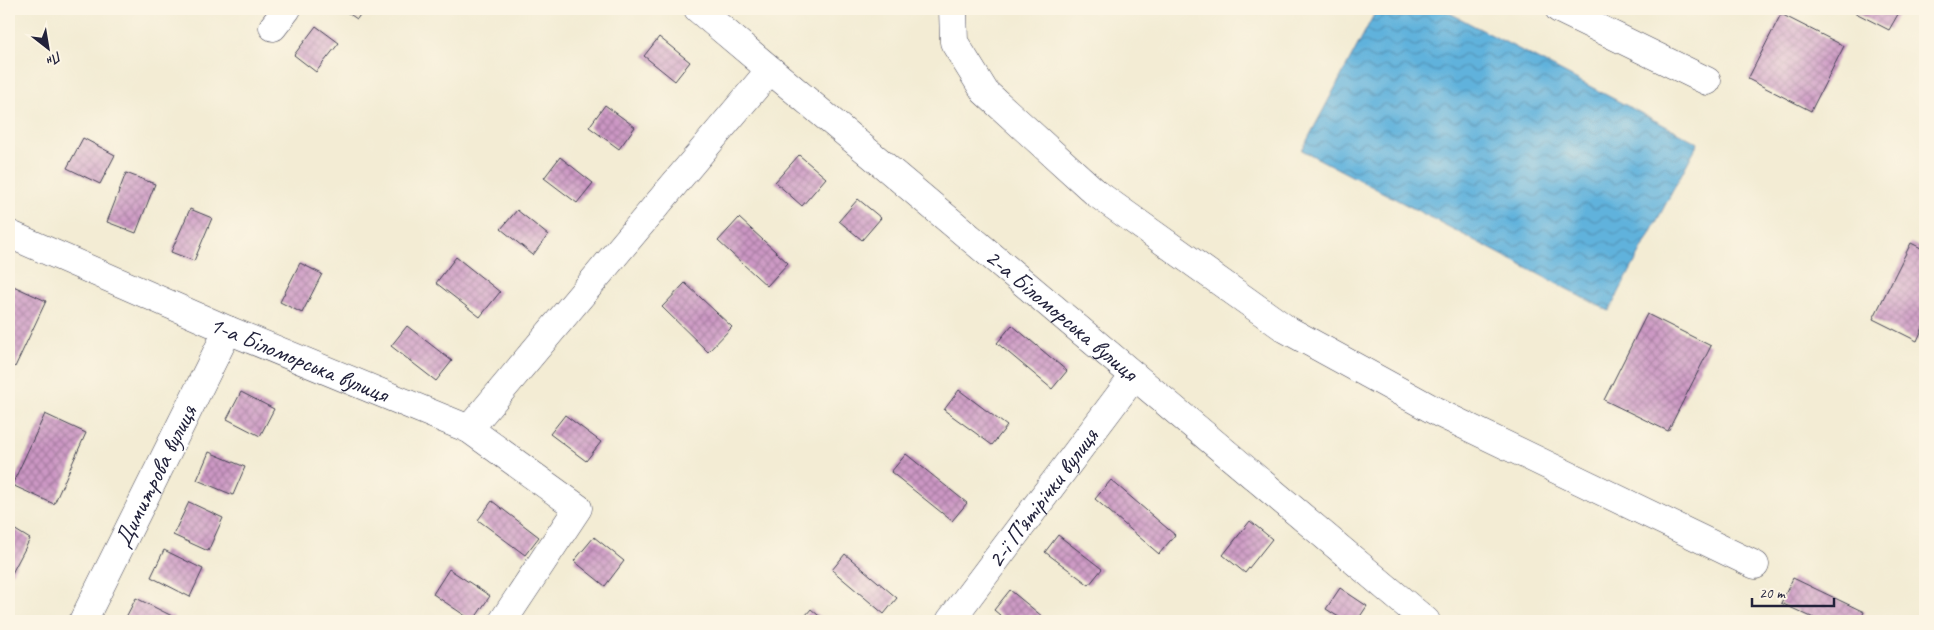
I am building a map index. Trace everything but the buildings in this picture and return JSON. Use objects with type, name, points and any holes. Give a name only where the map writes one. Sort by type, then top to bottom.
[{"type":"street","name":"2-а Біломорська вулиця","points":[[698,9],[1426,621]]},
{"type":"street","points":[[952,9],[954,42],[985,92],[1096,193],[1286,329],[1441,414],[1755,565]]},
{"type":"street","points":[[1559,9],[1707,81]]},
{"type":"street","points":[[469,429],[770,70]]},
{"type":"street","name":"1-а Біломорська вулиця","points":[[9,234],[228,330],[469,429],[578,508],[503,621]]},
{"type":"street","name":"Димитрова вулиця","points":[[83,621],[228,330]]},
{"type":"street","name":"2-ї П’ятірічки вулиця","points":[[950,621],[1134,376]]},
{"type":"water","points":[[1377,9],[1442,9],[1698,143],[1609,311],[1302,150]]}]
